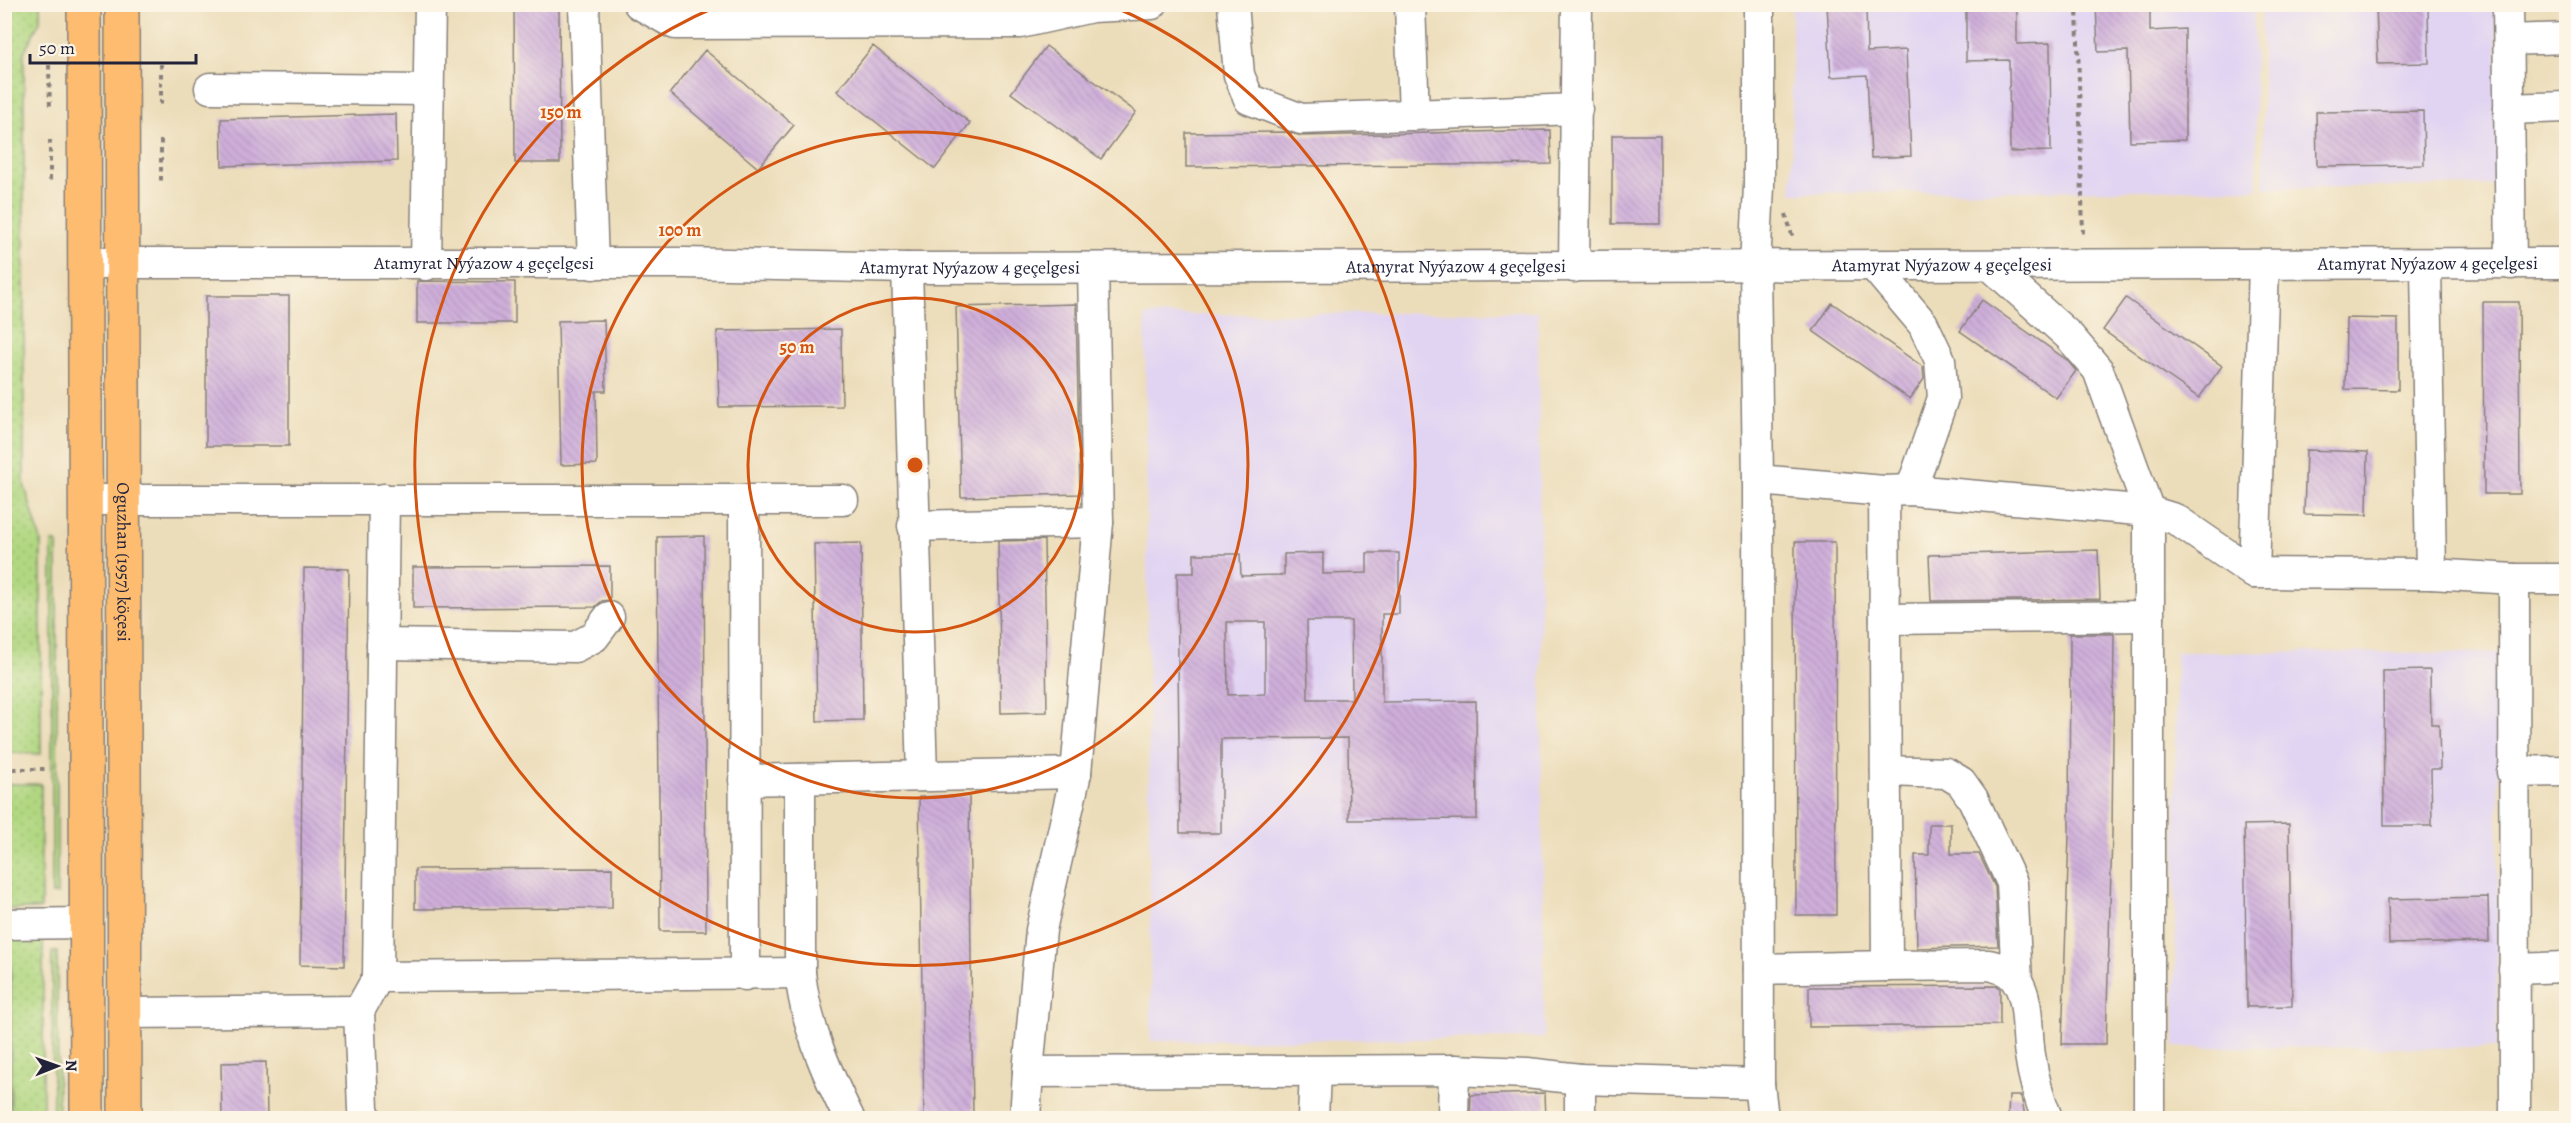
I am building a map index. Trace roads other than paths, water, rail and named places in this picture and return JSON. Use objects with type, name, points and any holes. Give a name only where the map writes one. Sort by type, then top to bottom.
[{"type":"main road","points":[[84,4],[87,1119]]},
{"type":"main road","name":"Oguzhan (1957) köçesi","points":[[122,4],[125,1119]]},
{"type":"street","points":[[426,265],[430,4]]},
{"type":"street","points":[[584,4],[592,264]]},
{"type":"street","points":[[639,4],[675,24],[1020,23],[1092,6],[1152,4]]},
{"type":"street","points":[[1233,4],[1239,75],[1249,99],[1301,119],[1577,109]]},
{"type":"street","points":[[1410,4],[1414,115]]},
{"type":"street","points":[[1574,267],[1577,4]]},
{"type":"street","points":[[1759,4],[1759,186],[1755,267],[1758,480],[1759,1084],[1763,1119]]},
{"type":"street","points":[[2508,4],[2511,264]]},
{"type":"street","points":[[2509,40],[2566,38]]},
{"type":"street","points":[[210,88],[428,90]]},
{"type":"street","points":[[2509,108],[2566,107]]},
{"type":"street","name":"Atamyrat Nyýazow 4 geçelgesi","points":[[85,263],[426,265],[697,263],[907,268],[2566,263]]},
{"type":"street","points":[[2254,573],[2264,265]]},
{"type":"street","points":[[2426,265],[2431,574]]},
{"type":"street","points":[[1874,266],[1923,324],[1940,360],[1943,398],[1898,490],[1885,619],[1887,966]]},
{"type":"street","points":[[1991,266],[2069,336],[2098,370],[2149,510],[2149,1119]]},
{"type":"street","points":[[907,268],[922,776]]},
{"type":"street","points":[[1025,1119],[1041,930],[1076,773],[1098,522],[1093,268]]},
{"type":"street","points":[[1758,480],[2149,510],[2175,519],[2254,573],[2431,574],[2514,579],[2566,579]]},
{"type":"street","points":[[360,1116],[359,1011],[378,977],[384,499]]},
{"type":"street","points":[[85,500],[843,500]]},
{"type":"street","points":[[744,500],[745,975]]},
{"type":"street","points":[[913,526],[1098,522]]},
{"type":"street","points":[[2514,579],[2512,771],[2514,1119]]},
{"type":"street","points":[[1885,619],[2149,616]]},
{"type":"street","points":[[382,644],[575,647],[594,637],[609,617]]},
{"type":"street","points":[[1886,771],[1946,773],[1961,782],[1973,799],[2012,883],[2017,982],[2024,1000],[2029,1054],[2047,1119]]},
{"type":"street","points":[[2512,771],[2566,771]]},
{"type":"street","points":[[744,780],[1076,773]]},
{"type":"street","points":[[800,779],[800,973],[804,1003],[811,1032],[849,1119]]},
{"type":"street","points":[[4,924],[86,923]]},
{"type":"street","points":[[1759,969],[1989,965],[2006,969],[2017,982]]},
{"type":"street","points":[[2514,969],[2566,967]]},
{"type":"street","points":[[378,977],[800,973]]},
{"type":"street","points":[[125,1013],[359,1011]]},
{"type":"street","points":[[1028,1072],[1454,1070],[1527,1073],[1580,1079],[1759,1084]]},
{"type":"street","points":[[1453,1119],[1454,1070]]},
{"type":"street","points":[[1313,1119],[1315,1072]]},
{"type":"street","points":[[1580,1079],[1580,1119]]}]
